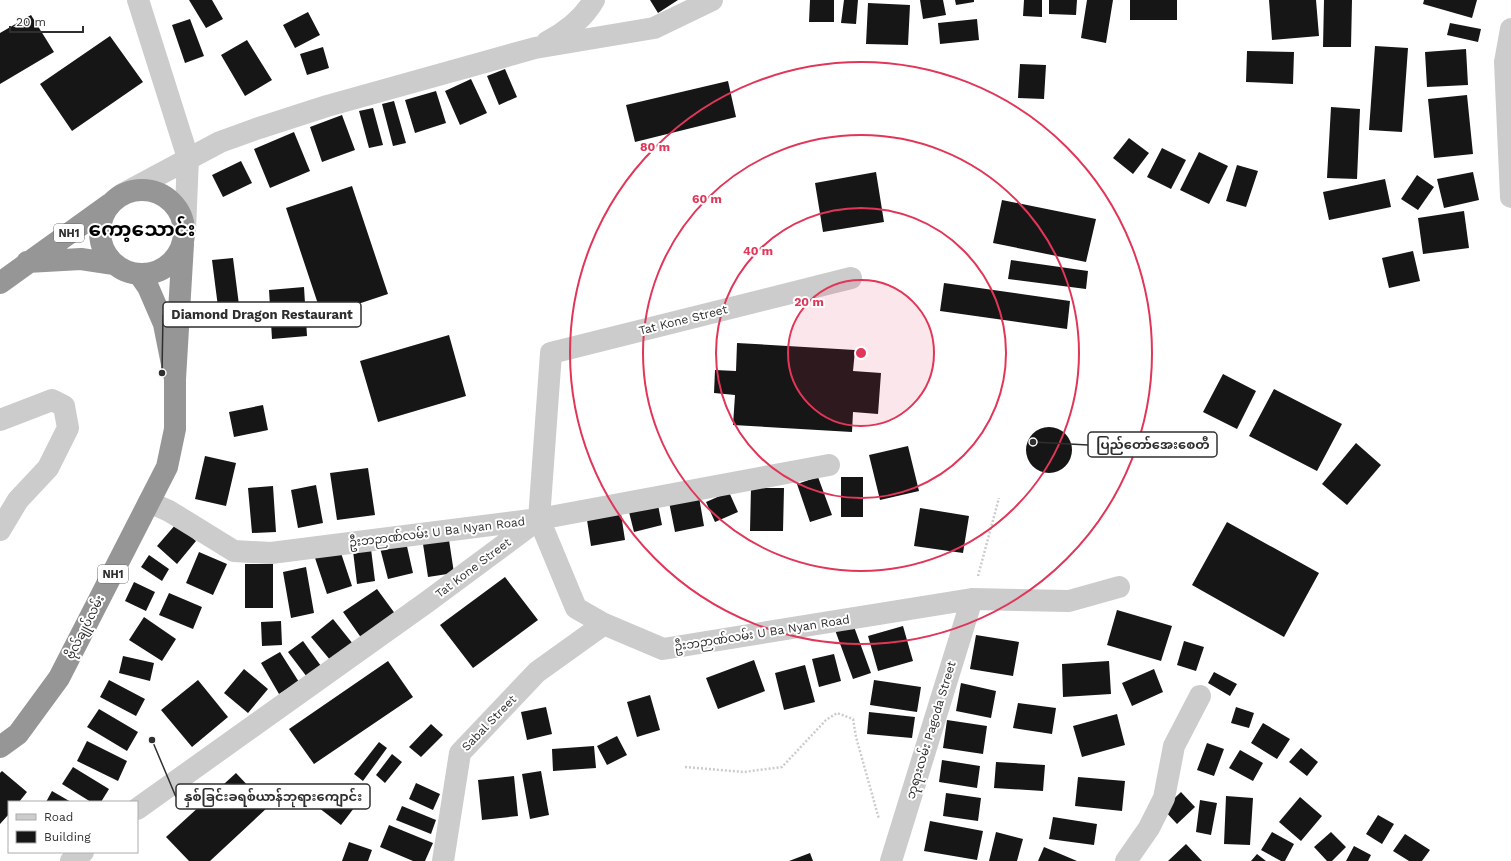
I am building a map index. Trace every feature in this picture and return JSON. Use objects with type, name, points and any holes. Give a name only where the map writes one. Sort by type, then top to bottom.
[{"type":"highway","name":"NH1","points":[[0,283],[116,199],[134,190],[149,190],[163,194],[174,203],[182,215],[184,237],[175,379]]},
{"type":"highway","name":"NH1","points":[[116,199],[102,221],[100,241],[105,253],[114,264],[126,271],[139,274],[152,273],[166,267],[176,257],[184,237]]},
{"type":"highway","name":"NH1","points":[[27,262],[81,259],[114,264]]},
{"type":"highway","name":"NH1","points":[[139,274],[148,287],[164,324],[175,379]]},
{"type":"highway","name":"ဗိုလ်ချုပ်လမ်း","points":[[0,747],[18,734],[59,678],[167,467],[175,429],[175,379]]},
{"type":"street","points":[[138,0],[188,158],[184,237]]},
{"type":"street","points":[[535,48],[563,33],[588,11],[594,0]]},
{"type":"street","points":[[116,199],[188,158],[220,142],[327,106],[535,48],[654,28],[712,0]]},
{"type":"street","points":[[1511,29],[1505,62],[1511,197]]},
{"type":"street","name":"Tat Kone Street","points":[[138,807],[427,602],[539,519],[551,353],[851,278]]},
{"type":"street","points":[[0,420],[52,400],[64,406],[68,428],[48,468],[18,500],[0,530]]},
{"type":"street","points":[[539,519],[829,465]]},
{"type":"street","name":"ဦးဘဉာဏ်လမ်း U Ba Nyan Road","points":[[149,502],[169,511],[234,551],[271,553],[539,519],[576,608],[604,624],[663,649],[972,599],[1069,601],[1119,587]]},
{"type":"street","name":"ဘုရားလမ်း Pagoda Street","points":[[891,861],[972,599]]},
{"type":"street","name":"Sabal Street","points":[[443,861],[460,753],[537,672],[604,624]]},
{"type":"street","points":[[1126,861],[1149,828],[1164,798],[1174,746],[1200,696]]},
{"type":"street","points":[[71,861],[82,853]]},
{"type":"path","points":[[972,599],[999,498]]},
{"type":"path","points":[[685,767],[744,772],[782,766],[826,720],[837,713],[854,719],[856,737],[880,825]]},
{"type":"building","points":[[189,0],[212,0],[223,19],[206,28]]},
{"type":"building","points":[[650,0],[678,0],[658,13]]},
{"type":"building","points":[[810,0],[834,0],[834,22],[809,22]]},
{"type":"building","points":[[844,0],[858,0],[856,24],[841,23]]},
{"type":"building","points":[[920,0],[943,0],[946,15],[923,19]]},
{"type":"building","points":[[955,0],[974,0],[974,2],[956,5]]},
{"type":"building","points":[[1024,0],[1042,0],[1042,17],[1023,16]]},
{"type":"building","points":[[1049,0],[1077,0],[1076,15],[1049,14]]},
{"type":"building","points":[[1087,0],[1113,0],[1106,43],[1081,38]]},
{"type":"building","points":[[1130,0],[1177,0],[1177,20],[1130,20]]},
{"type":"building","points":[[1269,0],[1316,0],[1319,36],[1272,40]]},
{"type":"building","points":[[1324,0],[1352,0],[1351,47],[1323,47]]},
{"type":"building","points":[[1424,0],[1477,0],[1472,18],[1423,4]]},
{"type":"building","points":[[868,3],[910,5],[908,45],[866,44]]},
{"type":"building","points":[[308,12],[320,35],[295,48],[283,25]]},
{"type":"building","points":[[31,15],[54,52],[0,84],[0,33]]},
{"type":"building","points":[[190,19],[204,56],[185,63],[172,25]]},
{"type":"building","points":[[977,19],[979,40],[940,44],[938,23]]},
{"type":"building","points":[[1450,23],[1481,29],[1478,42],[1447,35]]},
{"type":"building","points":[[110,36],[143,82],[72,131],[40,84]]},
{"type":"building","points":[[247,40],[272,80],[245,96],[221,55]]},
{"type":"building","points":[[1375,46],[1408,48],[1402,132],[1369,130]]},
{"type":"building","points":[[323,47],[329,68],[307,75],[300,54]]},
{"type":"building","points":[[1466,49],[1468,85],[1427,87],[1425,52]]},
{"type":"building","points":[[1247,51],[1294,52],[1293,84],[1246,82]]},
{"type":"building","points":[[1020,64],[1046,65],[1044,99],[1018,98]]},
{"type":"building","points":[[505,69],[517,97],[499,105],[487,76]]},
{"type":"building","points":[[471,79],[487,113],[460,125],[445,91]]},
{"type":"building","points":[[728,81],[736,117],[635,142],[626,105]]},
{"type":"building","points":[[436,91],[446,123],[415,133],[405,100]]},
{"type":"building","points":[[1467,95],[1473,154],[1434,158],[1428,99]]},
{"type":"building","points":[[394,101],[406,143],[393,146],[382,104]]},
{"type":"building","points":[[1331,107],[1360,109],[1357,179],[1327,178]]},
{"type":"building","points":[[373,108],[383,145],[369,148],[359,111]]},
{"type":"building","points":[[342,115],[355,150],[322,162],[310,127]]},
{"type":"building","points":[[294,132],[310,171],[270,188],[254,149]]},
{"type":"building","points":[[1129,138],[1149,153],[1133,174],[1113,158]]},
{"type":"building","points":[[1162,148],[1186,160],[1171,189],[1147,177]]},
{"type":"building","points":[[1199,152],[1228,166],[1209,204],[1180,190]]},
{"type":"building","points":[[241,161],[252,183],[223,197],[212,175]]},
{"type":"building","points":[[1237,165],[1258,171],[1246,207],[1226,201]]},
{"type":"building","points":[[876,172],[884,222],[823,232],[815,183]]},
{"type":"building","points":[[1473,172],[1479,200],[1444,208],[1437,179]]},
{"type":"building","points":[[1417,175],[1434,187],[1418,210],[1401,199]]},
{"type":"building","points":[[1385,179],[1391,207],[1329,220],[1323,192]]},
{"type":"building","points":[[352,186],[388,294],[322,316],[286,208]]},
{"type":"building","points":[[1002,200],[1096,219],[1086,262],[993,243]]},
{"type":"building","points":[[1464,211],[1469,248],[1423,254],[1418,218]]},
{"type":"building","points":[[1413,251],[1420,281],[1389,288],[1382,258]]},
{"type":"building","points":[[233,258],[239,305],[218,307],[212,260]]},
{"type":"building","points":[[1011,260],[1088,271],[1086,289],[1008,279]]},
{"type":"building","points":[[944,283],[1070,301],[1067,329],[940,311]]},
{"type":"building","points":[[304,287],[307,336],[272,339],[269,290]]},
{"type":"building","points":[[449,335],[466,396],[378,422],[360,361]]},
{"type":"building","points":[[737,343],[855,350],[853,371],[881,373],[878,414],[853,412],[852,432],[733,425],[735,395],[714,393],[715,370],[736,371]]},
{"type":"building","points":[[1223,374],[1256,391],[1237,429],[1203,412]]},
{"type":"building","points":[[1274,389],[1342,424],[1317,471],[1249,436]]},
{"type":"building","points":[[263,405],[268,430],[234,437],[229,412]]},
{"type":"building","points":[[1044,427],[1054,427],[1062,431],[1068,437],[1072,445],[1072,455],[1068,463],[1062,469],[1054,473],[1044,473],[1036,469],[1030,463],[1026,455],[1026,445],[1030,437],[1036,431]]},
{"type":"building","points":[[1356,443],[1381,465],[1347,505],[1322,484]]},
{"type":"building","points":[[908,446],[919,491],[880,500],[869,455]]},
{"type":"building","points":[[205,456],[236,463],[226,506],[195,499]]},
{"type":"building","points":[[368,468],[375,515],[337,520],[330,473]]},
{"type":"building","points":[[818,477],[832,515],[810,522],[797,484]]},
{"type":"building","points":[[841,477],[863,477],[863,517],[841,517]]},
{"type":"building","points":[[316,485],[323,523],[298,528],[291,490]]},
{"type":"building","points":[[273,486],[276,532],[252,533],[248,488]]},
{"type":"building","points":[[751,488],[784,488],[783,531],[750,531]]},
{"type":"building","points":[[729,492],[738,512],[715,522],[706,502]]},
{"type":"building","points":[[699,497],[704,526],[675,532],[669,502]]},
{"type":"building","points":[[658,505],[662,525],[634,532],[629,512]]},
{"type":"building","points":[[920,508],[969,516],[963,553],[914,546]]},
{"type":"building","points":[[621,514],[625,540],[591,546],[587,520]]},
{"type":"building","points":[[1227,522],[1319,573],[1284,637],[1192,585]]},
{"type":"building","points":[[176,524],[196,541],[177,564],[157,546]]},
{"type":"building","points":[[449,540],[454,573],[428,577],[423,544]]},
{"type":"building","points":[[406,542],[413,573],[388,579],[380,548]]},
{"type":"building","points":[[371,549],[375,581],[357,584],[353,551]]},
{"type":"building","points":[[340,550],[352,586],[327,594],[315,558]]},
{"type":"building","points":[[199,552],[227,564],[213,595],[186,583]]},
{"type":"building","points":[[149,555],[169,569],[162,581],[141,567]]},
{"type":"building","points":[[245,564],[273,564],[273,608],[245,608]]},
{"type":"building","points":[[306,567],[314,613],[291,618],[283,572]]},
{"type":"building","points":[[505,577],[538,620],[473,668],[440,625]]},
{"type":"building","points":[[134,582],[155,592],[146,611],[125,601]]},
{"type":"building","points":[[377,589],[396,615],[362,639],[343,612]]},
{"type":"building","points":[[169,593],[202,607],[193,629],[159,615]]},
{"type":"building","points":[[1117,610],[1172,626],[1161,661],[1107,645]]},
{"type":"building","points":[[144,617],[176,639],[162,661],[129,640]]},
{"type":"building","points":[[333,619],[353,644],[331,661],[311,637]]},
{"type":"building","points":[[281,621],[282,645],[262,646],[261,622]]},
{"type":"building","points":[[853,624],[871,673],[853,679],[835,630]]},
{"type":"building","points":[[903,626],[913,661],[878,671],[868,636]]},
{"type":"building","points":[[976,635],[1019,642],[1013,676],[970,669]]},
{"type":"building","points":[[303,641],[321,666],[307,677],[288,652]]},
{"type":"building","points":[[1184,641],[1204,647],[1196,671],[1177,665]]},
{"type":"building","points":[[280,652],[299,682],[279,694],[261,663]]},
{"type":"building","points":[[834,654],[841,681],[819,687],[812,659]]},
{"type":"building","points":[[123,656],[154,663],[150,681],[119,673]]},
{"type":"building","points":[[754,660],[765,691],[718,709],[706,678]]},
{"type":"building","points":[[388,661],[413,697],[314,764],[289,729]]},
{"type":"building","points":[[1109,661],[1111,694],[1063,697],[1062,664]]},
{"type":"building","points":[[805,665],[815,702],[784,710],[775,673]]},
{"type":"building","points":[[244,669],[268,689],[248,713],[224,693]]},
{"type":"building","points":[[1154,669],[1163,692],[1132,706],[1122,683]]},
{"type":"building","points":[[1214,672],[1237,684],[1230,696],[1208,683]]},
{"type":"building","points":[[109,680],[145,699],[136,716],[100,697]]},
{"type":"building","points":[[198,680],[228,717],[192,747],[161,710]]},
{"type":"building","points":[[874,680],[921,687],[917,712],[870,705]]},
{"type":"building","points":[[961,683],[996,691],[991,718],[956,711]]},
{"type":"building","points":[[650,695],[660,730],[637,737],[627,702]]},
{"type":"building","points":[[1018,703],[1056,708],[1052,734],[1013,728]]},
{"type":"building","points":[[546,707],[552,734],[527,740],[521,712]]},
{"type":"building","points":[[1236,707],[1254,713],[1249,728],[1231,723]]},
{"type":"building","points":[[99,709],[138,732],[127,751],[87,727]]},
{"type":"building","points":[[869,712],[915,717],[912,738],[867,734]]},
{"type":"building","points":[[1117,714],[1125,745],[1082,757],[1073,726]]},
{"type":"building","points":[[947,720],[987,726],[983,754],[943,748]]},
{"type":"building","points":[[1263,723],[1290,739],[1277,759],[1251,743]]},
{"type":"building","points":[[431,724],[443,735],[421,757],[409,747]]},
{"type":"building","points":[[617,736],[627,755],[607,765],[597,746]]},
{"type":"building","points":[[87,741],[127,761],[118,781],[77,761]]},
{"type":"building","points":[[379,742],[387,748],[363,781],[354,774]]},
{"type":"building","points":[[1207,743],[1224,749],[1214,776],[1197,770]]},
{"type":"building","points":[[594,746],[596,768],[553,771],[552,749]]},
{"type":"building","points":[[1301,748],[1318,762],[1307,776],[1289,762]]},
{"type":"building","points":[[1240,750],[1263,763],[1253,781],[1229,768]]},
{"type":"building","points":[[392,754],[402,762],[385,783],[376,775]]},
{"type":"building","points":[[942,760],[980,766],[977,788],[939,782]]},
{"type":"building","points":[[996,762],[1045,765],[1043,791],[994,788]]},
{"type":"building","points":[[73,767],[109,789],[102,801],[89,801],[62,784]]},
{"type":"building","points":[[2,771],[27,792],[20,801],[8,801],[8,815],[0,824],[0,773]]},
{"type":"building","points":[[541,771],[549,815],[530,819],[522,774]]},
{"type":"building","points":[[236,773],[268,807],[210,861],[189,861],[166,837]]},
{"type":"building","points":[[514,776],[518,816],[482,820],[478,780]]},
{"type":"building","points":[[1078,777],[1125,781],[1122,811],[1075,806]]},
{"type":"building","points":[[416,783],[440,794],[433,810],[409,799]]},
{"type":"building","points":[[327,787],[354,808],[341,825],[314,804]]},
{"type":"building","points":[[52,791],[69,801],[47,801]]},
{"type":"building","points":[[1181,792],[1195,807],[1177,824],[1163,809]]},
{"type":"building","points":[[946,793],[981,798],[978,821],[943,816]]},
{"type":"building","points":[[1226,796],[1253,798],[1250,845],[1224,844]]},
{"type":"building","points":[[1300,797],[1322,816],[1301,841],[1279,822]]},
{"type":"building","points":[[1200,800],[1217,803],[1211,835],[1196,832]]},
{"type":"building","points":[[402,806],[436,820],[431,834],[396,820]]},
{"type":"building","points":[[1378,815],[1394,824],[1382,844],[1366,834]]},
{"type":"building","points":[[1053,817],[1097,824],[1094,845],[1049,839]]},
{"type":"building","points":[[930,821],[983,831],[977,860],[924,851]]},
{"type":"building","points":[[389,825],[433,843],[425,861],[413,861],[380,847]]},
{"type":"building","points":[[996,832],[1023,839],[1017,861],[989,861]]},
{"type":"building","points":[[1272,832],[1294,844],[1285,861],[1281,861],[1261,850]]},
{"type":"building","points":[[1331,832],[1346,847],[1332,861],[1327,861],[1314,847]]},
{"type":"building","points":[[1405,834],[1430,850],[1422,861],[1409,861],[1393,851]]},
{"type":"building","points":[[349,842],[372,850],[368,861],[342,861]]},
{"type":"building","points":[[1186,844],[1202,861],[1168,861]]},
{"type":"building","points":[[1354,846],[1371,855],[1368,861],[1346,861]]},
{"type":"building","points":[[1044,847],[1077,861],[1038,861]]},
{"type":"building","points":[[810,853],[813,861],[789,861]]},
{"type":"building","points":[[1257,854],[1266,861],[1251,861]]},
{"type":"place","name":"Diamond Dragon Restaurant","points":[[162,373]]},
{"type":"place","name":"ပြည်တော်အေးစေတီ","points":[[1033,442]]},
{"type":"place","name":"နှစ်ခြင်းခရစ်ယာန်ဘုရားကျောင်း","points":[[152,740]]},
{"type":"district","name":"ကော့သောင်း","points":[[142,229]]}]
